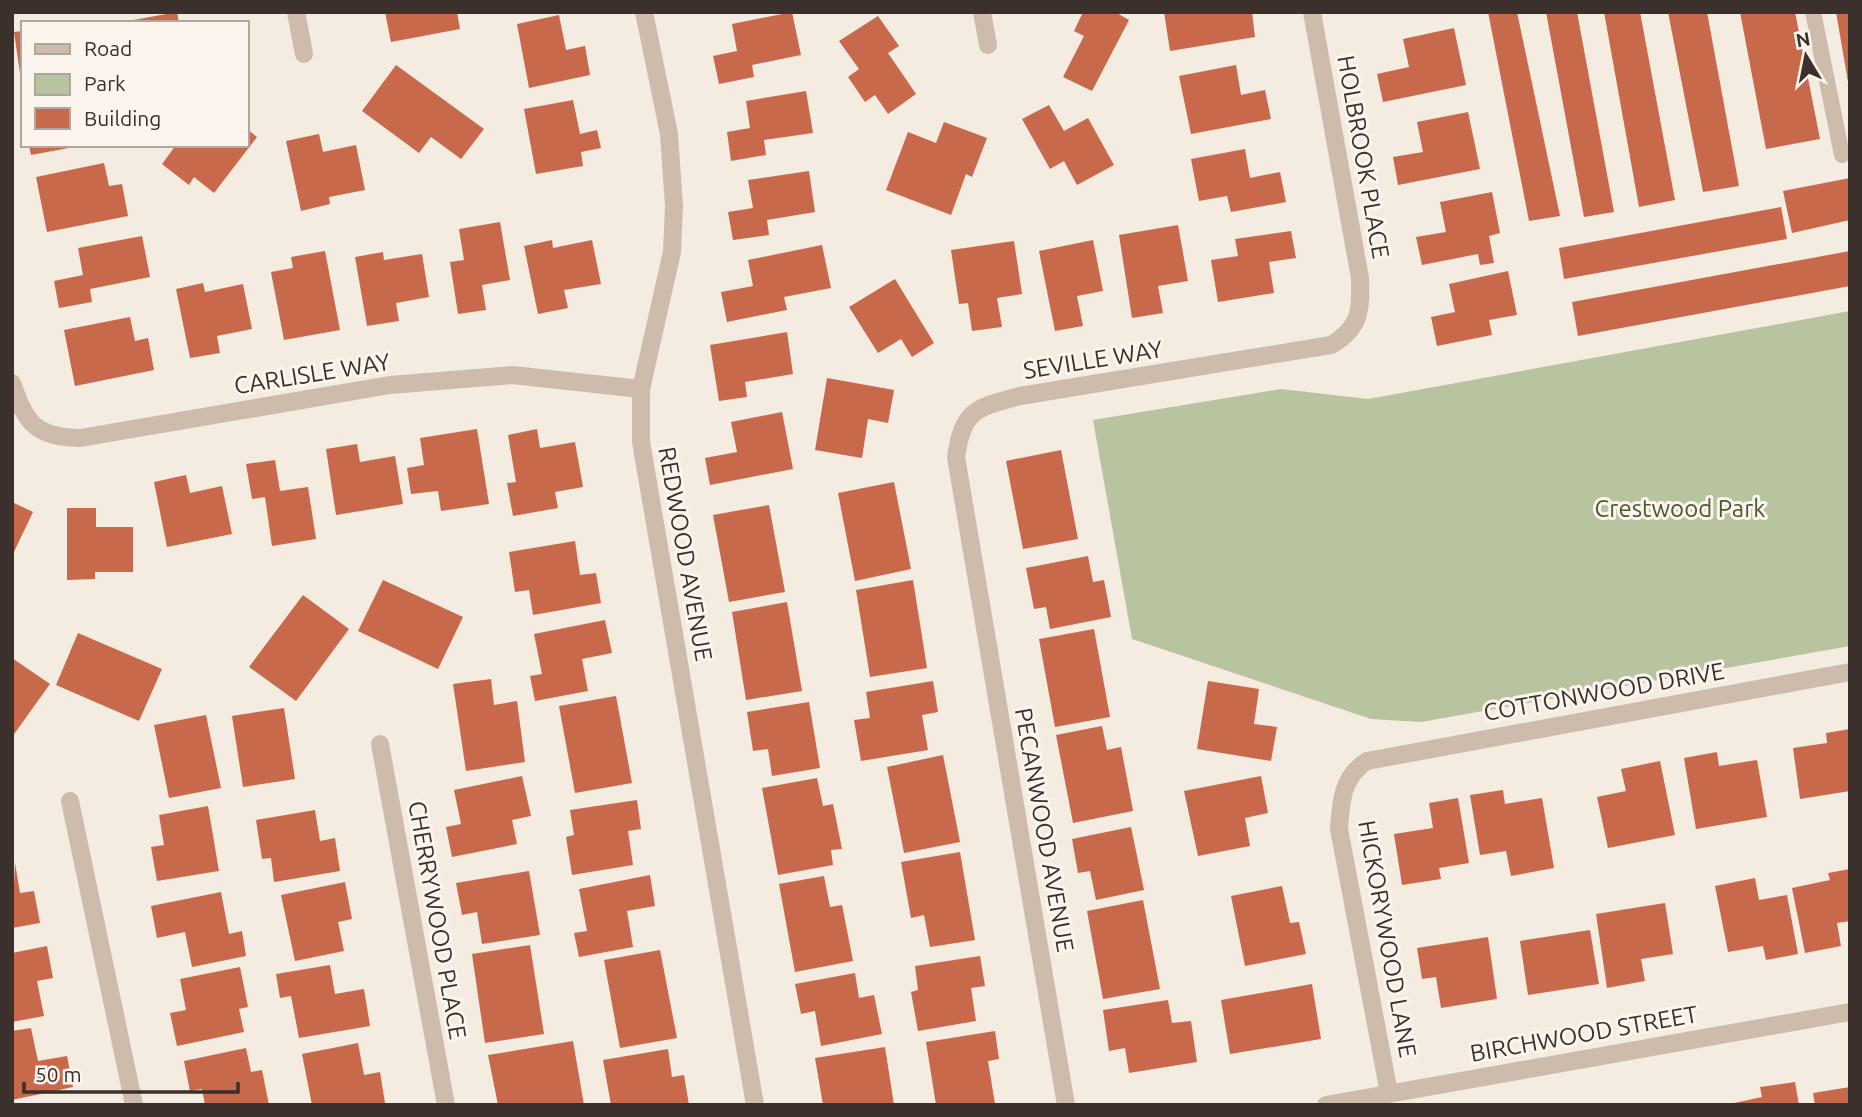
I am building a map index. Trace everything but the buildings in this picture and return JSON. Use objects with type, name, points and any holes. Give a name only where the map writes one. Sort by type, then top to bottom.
[{"type":"street","points":[[296,12],[304,54]]},
{"type":"street","name":"REDWOOD AVENUE","points":[[644,12],[669,134],[674,206],[672,252],[641,389],[641,442],[755,1105]]},
{"type":"street","points":[[982,12],[988,45]]},
{"type":"street","name":"HOLBROOK PLACE","points":[[1312,12],[1360,278],[1362,310]]},
{"type":"street","name":"SEVILLE WAY","points":[[974,563],[956,457],[966,420],[986,405],[1020,396],[1331,345],[1345,337],[1362,310]]},
{"type":"street","name":"CARLISLE WAY","points":[[14,388],[23,414],[31,424],[54,435],[80,438],[390,385],[512,375],[641,389]]},
{"type":"street","name":"PECANWOOD AVENUE","points":[[974,563],[1066,1105]]},
{"type":"street","name":"COTTONWOOD DRIVE","points":[[1367,761],[1850,672]]},
{"type":"street","name":"CHERRYWOOD PLACE","points":[[380,744],[446,1105]]},
{"type":"street","name":"HICKORYWOOD LANE","points":[[1367,761],[1355,769],[1341,794],[1339,829],[1389,1093]]},
{"type":"street","points":[[70,800],[134,1105]]},
{"type":"street","name":"BIRCHWOOD STREET","points":[[1326,1105],[1850,1012]]},
{"type":"lane","points":[[1813,12],[1842,155]]},
{"type":"green space","name":"Crestwood Park","points":[[1850,311],[1850,646],[1421,722],[1371,719],[1132,639],[1093,420],[1281,389],[1368,399]]}]
